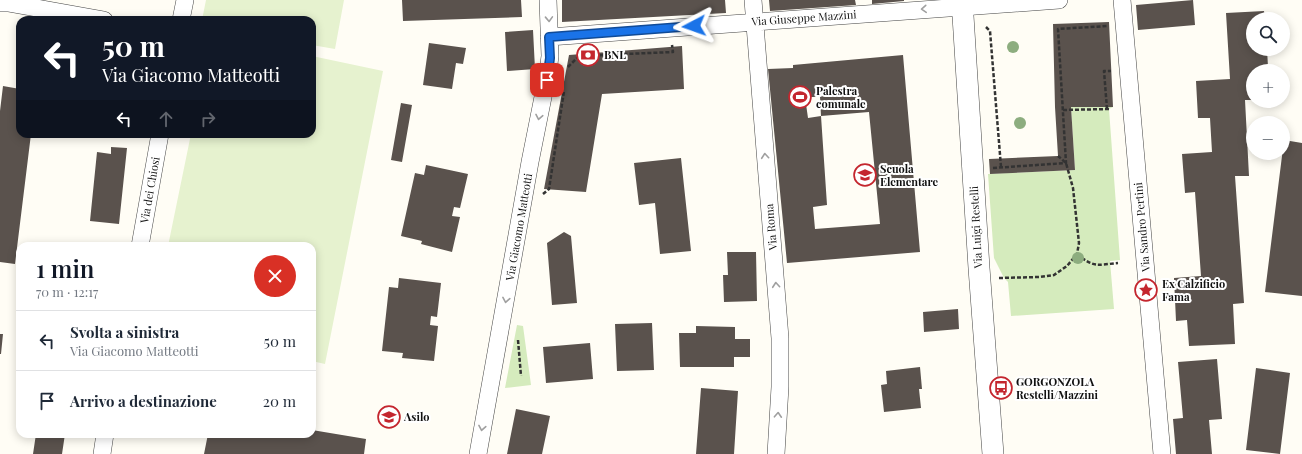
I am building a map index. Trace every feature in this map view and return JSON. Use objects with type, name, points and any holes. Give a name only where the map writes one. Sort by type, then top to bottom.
[{"type":"street","points":[[182,16],[185,0]]},
{"type":"street","name":"Via Giacomo Matteotti","points":[[478,454],[530,162],[547,80],[550,58],[548,0]]},
{"type":"street","name":"Via Roma","points":[[753,0],[780,338],[780,379],[776,454]]},
{"type":"street","name":"Via Giuseppe Mazzini","points":[[549,37],[755,22],[962,3],[1059,0]]},
{"type":"street","name":"Via Sandro Pertini","points":[[1122,0],[1162,454]]},
{"type":"street","points":[[0,3],[8,3],[81,16]]},
{"type":"street","name":"Via Luigi Restelli","points":[[962,3],[978,268],[993,454]]},
{"type":"street","name":"Via dei Chiosi","points":[[141,242],[159,138]]},
{"type":"street","points":[[102,454],[104,438]]},
{"type":"path","points":[[986,26],[990,30],[1001,168],[1066,163]]},
{"type":"path","points":[[994,278],[1039,277],[1054,275],[1067,266],[1077,254],[1079,243],[1073,188],[1066,163],[1058,29],[1110,26]]},
{"type":"path","points":[[567,73],[568,65],[578,56],[673,52],[672,47]]},
{"type":"path","points":[[1063,110],[1108,109],[1104,71],[1112,71]]},
{"type":"path","points":[[541,196],[549,189],[565,88]]},
{"type":"path","points":[[1058,156],[1066,163]]},
{"type":"path","points":[[1077,254],[1089,264],[1101,265],[1118,263]]},
{"type":"path","points":[[514,339],[518,339],[521,376]]},
{"type":"green space","points":[[206,0],[344,0],[335,49],[316,46],[316,16],[203,16]]},
{"type":"green space","points":[[316,57],[383,71],[325,364],[316,362],[316,242],[169,242],[190,138],[316,138]]},
{"type":"green space","points":[[1071,107],[1113,107],[1109,109],[1120,260],[1110,261],[1114,309],[1011,316],[1008,282],[1004,278],[994,258],[988,174],[1075,170]]},
{"type":"green space","points":[[517,325],[523,326],[531,385],[505,388]]},
{"type":"building","points":[[402,0],[521,0],[522,17],[403,21]]},
{"type":"building","points":[[562,0],[725,0],[726,13],[562,22]]},
{"type":"building","points":[[769,0],[855,0],[856,5],[770,11]]},
{"type":"building","points":[[872,0],[904,0],[904,1],[872,4]]},
{"type":"building","points":[[1193,0],[1195,25],[1138,30],[1136,5]]},
{"type":"building","points":[[1264,11],[1246,12],[1246,56],[1267,56],[1268,64],[1246,64],[1246,160],[1248,160],[1249,176],[1235,176],[1244,303],[1233,304],[1235,344],[1189,346],[1187,320],[1176,321],[1174,278],[1201,276],[1195,192],[1185,193],[1182,154],[1212,152],[1210,118],[1198,118],[1196,81],[1230,79],[1226,13]]},
{"type":"building","points":[[1109,22],[1113,107],[1071,107],[1075,170],[990,174],[989,159],[1058,156],[1053,24]]},
{"type":"building","points":[[533,30],[535,69],[507,71],[505,32]]},
{"type":"building","points":[[429,43],[466,48],[463,64],[456,63],[452,89],[423,85]]},
{"type":"building","points":[[682,46],[684,89],[602,94],[586,192],[544,189],[569,55]]},
{"type":"building","points":[[903,55],[920,252],[787,263],[768,69],[793,68],[793,65]],"holes":[[[805,97],[820,97],[821,116],[808,118]],[[869,112],[880,224],[815,229],[813,207],[827,205],[821,116]]]},
{"type":"building","points":[[3,86],[16,88],[16,138],[31,138],[18,242],[16,242],[15,264],[0,262],[0,111]]},
{"type":"building","points":[[401,103],[412,105],[402,162],[391,160]]},
{"type":"building","points":[[1290,141],[1302,143],[1302,296],[1265,292],[1282,160],[1290,160]]},
{"type":"building","points":[[111,147],[127,148],[119,224],[90,221],[97,152],[111,154]]},
{"type":"building","points":[[681,158],[691,251],[660,254],[655,203],[639,205],[634,163]]},
{"type":"building","points":[[426,165],[468,174],[460,208],[454,207],[452,216],[460,217],[452,252],[421,244],[422,241],[401,236],[415,173],[424,175]]},
{"type":"building","points":[[564,232],[571,236],[577,303],[552,305],[547,243]]},
{"type":"building","points":[[727,252],[756,252],[757,301],[724,302],[723,275],[728,275]]},
{"type":"building","points":[[399,278],[441,283],[437,317],[431,316],[430,325],[438,326],[434,361],[402,358],[403,353],[382,351],[389,287],[398,288]]},
{"type":"building","points":[[958,309],[959,329],[924,332],[923,312]]},
{"type":"building","points":[[652,323],[654,370],[617,371],[615,324]]},
{"type":"building","points":[[696,326],[735,327],[735,339],[750,339],[750,357],[734,357],[734,367],[680,367],[679,333],[696,333]]},
{"type":"building","points":[[0,334],[3,334],[1,354],[0,354]]},
{"type":"building","points":[[590,343],[593,379],[546,383],[543,347]]},
{"type":"building","points":[[1217,359],[1222,419],[1209,420],[1212,454],[1176,454],[1173,419],[1183,418],[1178,362]]},
{"type":"building","points":[[920,367],[922,389],[919,389],[921,408],[884,412],[881,385],[887,384],[886,371]]},
{"type":"building","points":[[1256,368],[1290,373],[1280,454],[1246,450]]},
{"type":"building","points":[[701,388],[738,391],[734,454],[696,454]]},
{"type":"building","points":[[516,409],[550,416],[542,454],[507,454]]},
{"type":"building","points":[[316,431],[366,439],[364,454],[204,454],[207,438],[316,438]]},
{"type":"building","points":[[35,438],[64,438],[62,454],[33,454]]},
{"type":"place","name":"BNL","points":[[588,55]]},
{"type":"place","name":"Palestra comunale","points":[[800,97]]},
{"type":"place","name":"Scuola Elementare","points":[[865,175]]},
{"type":"place","name":"Ex Calzificio Fama","points":[[1146,290]]},
{"type":"place","name":"GORGONZOLA Restelli/Mazzini","points":[[1001,388]]},
{"type":"place","name":"Asilo","points":[[389,417]]},
{"type":"route","points":[[547,80],[550,58],[549,37],[694,26]]}]
